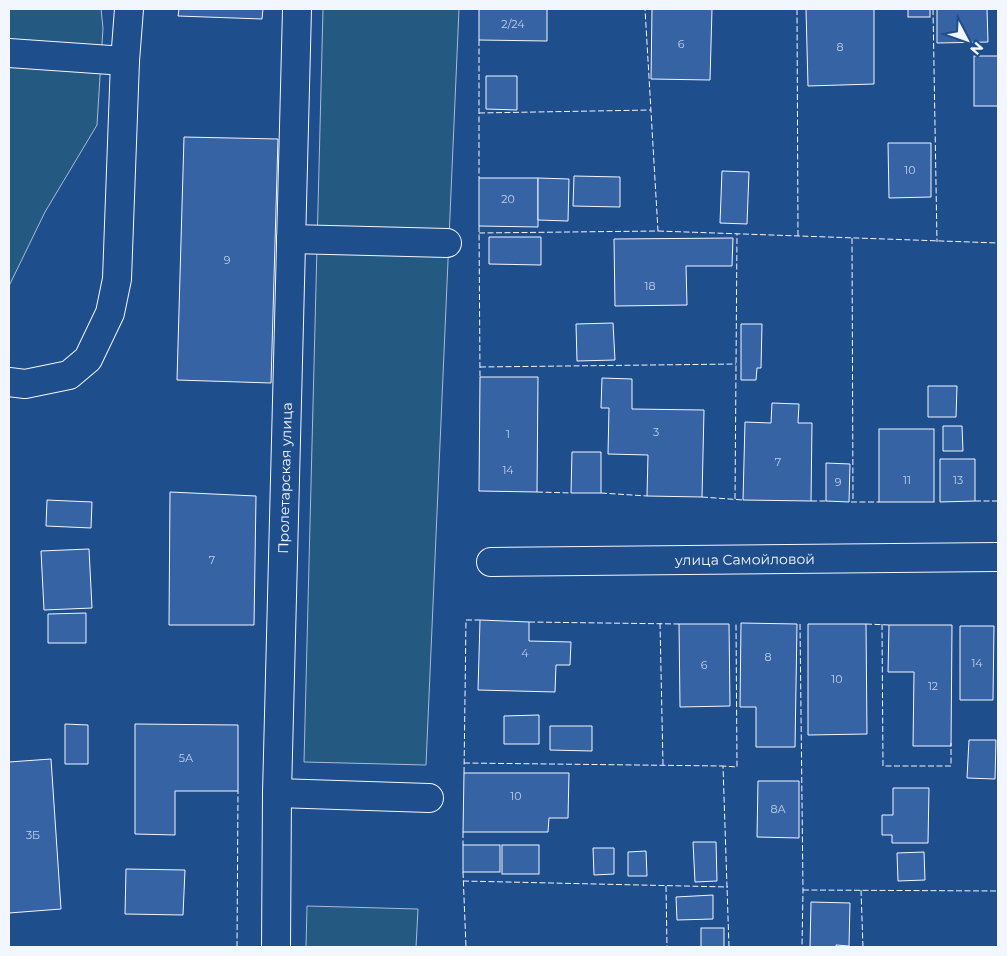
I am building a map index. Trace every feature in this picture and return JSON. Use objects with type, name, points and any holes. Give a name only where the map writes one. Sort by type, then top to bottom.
[{"type":"street","points":[[9,382],[26,384],[69,375],[88,359],[110,314],[117,279],[125,61],[129,9]]},
{"type":"street","name":"Пролетарская улица","points":[[276,947],[277,793],[298,9]]},
{"type":"street","points":[[9,53],[125,61]]},
{"type":"street","points":[[291,238],[447,243]]},
{"type":"street","name":"улица Самойловой","points":[[491,562],[998,557]]},
{"type":"street","points":[[277,793],[429,798]]},
{"type":"shaded area","points":[[9,9],[101,9],[103,28],[97,125],[45,212],[9,286]]},
{"type":"shaded area","points":[[323,9],[459,9],[426,765],[304,762]]},
{"type":"shaded area","points":[[307,906],[418,909],[416,947],[306,947]]},
{"type":"building","points":[[179,9],[263,9],[262,19],[178,16]]},
{"type":"building","points":[[479,9],[547,9],[547,41],[479,40]]},
{"type":"building","points":[[652,9],[712,9],[710,80],[651,79]]},
{"type":"building","points":[[806,9],[874,9],[874,84],[808,86]]},
{"type":"building","points":[[908,9],[930,9],[930,17],[908,17]]},
{"type":"building","points":[[937,9],[987,9],[988,42],[937,43]]},
{"type":"building","points":[[974,56],[998,56],[998,106],[974,106]]},
{"type":"building","points":[[486,76],[517,76],[517,110],[486,109]]},
{"type":"building","points":[[184,137],[278,139],[271,383],[177,380]]},
{"type":"building","points":[[888,143],[931,143],[931,197],[889,198]]},
{"type":"building","points":[[722,171],[749,172],[747,224],[720,223]]},
{"type":"building","points":[[574,176],[620,177],[620,207],[573,206]]},
{"type":"building","points":[[479,178],[538,178],[538,227],[479,226]]},
{"type":"building","points":[[538,178],[569,179],[568,221],[538,220]]},
{"type":"building","points":[[489,237],[541,237],[541,265],[489,264]]},
{"type":"building","points":[[733,238],[732,266],[686,266],[687,305],[615,306],[614,239]]},
{"type":"building","points":[[613,323],[615,360],[577,361],[576,324]]},
{"type":"building","points":[[741,324],[762,324],[761,368],[757,368],[756,380],[741,380]]},
{"type":"building","points":[[480,377],[538,377],[537,492],[479,491]]},
{"type":"building","points":[[602,378],[632,379],[632,409],[704,410],[702,497],[647,496],[648,455],[608,454],[609,408],[601,408]]},
{"type":"building","points":[[928,386],[957,386],[956,417],[928,417]]},
{"type":"building","points":[[772,403],[799,404],[798,423],[812,423],[811,501],[743,500],[745,422],[771,423]]},
{"type":"building","points":[[943,426],[962,426],[963,451],[943,451]]},
{"type":"building","points":[[879,429],[934,429],[934,502],[879,502]]},
{"type":"building","points":[[572,452],[601,452],[601,493],[571,493]]},
{"type":"building","points":[[940,459],[975,459],[975,501],[940,502]]},
{"type":"building","points":[[826,463],[850,464],[849,502],[826,501]]},
{"type":"building","points":[[170,492],[256,496],[254,625],[169,625]]},
{"type":"building","points":[[47,500],[92,502],[91,528],[46,526]]},
{"type":"building","points":[[89,549],[92,608],[44,610],[41,551]]},
{"type":"building","points":[[86,613],[86,643],[48,643],[48,614]]},
{"type":"building","points":[[480,620],[529,622],[529,641],[571,642],[570,665],[556,665],[555,692],[478,690]]},
{"type":"building","points":[[741,623],[797,624],[795,747],[756,747],[756,707],[740,707]]},
{"type":"building","points":[[679,624],[729,624],[730,706],[680,707]]},
{"type":"building","points":[[808,624],[866,624],[867,734],[808,735]]},
{"type":"building","points":[[889,625],[952,625],[951,746],[913,746],[914,672],[888,672]]},
{"type":"building","points":[[960,626],[994,626],[993,700],[960,700]]},
{"type":"building","points":[[539,715],[539,744],[504,744],[504,716]]},
{"type":"building","points":[[65,724],[88,725],[88,764],[65,764]]},
{"type":"building","points":[[135,724],[238,725],[238,791],[175,791],[175,835],[135,834]]},
{"type":"building","points":[[550,726],[592,726],[592,751],[550,750]]},
{"type":"building","points":[[969,740],[996,740],[995,779],[967,778]]},
{"type":"building","points":[[51,759],[61,909],[9,913],[9,762]]},
{"type":"building","points":[[464,773],[569,773],[568,818],[549,818],[548,832],[463,832]]},
{"type":"building","points":[[758,781],[799,781],[799,838],[757,837]]},
{"type":"building","points":[[893,788],[929,788],[928,843],[892,843],[892,835],[882,835],[882,815],[893,815]]},
{"type":"building","points":[[693,842],[716,842],[717,881],[695,882]]},
{"type":"building","points":[[463,845],[500,845],[500,872],[463,872]]},
{"type":"building","points":[[502,845],[539,845],[539,874],[502,874]]},
{"type":"building","points":[[593,848],[614,848],[614,874],[594,875]]},
{"type":"building","points":[[646,851],[647,876],[628,876],[628,852]]},
{"type":"building","points":[[924,852],[925,880],[898,881],[897,853]]},
{"type":"building","points":[[126,869],[185,870],[183,915],[125,914]]},
{"type":"building","points":[[713,895],[713,919],[677,920],[676,897]]},
{"type":"building","points":[[811,902],[850,903],[849,946],[810,947]]},
{"type":"building","points":[[701,928],[724,928],[724,947],[701,947]]},
{"type":"fence","points":[[479,233],[658,231],[645,9]]},
{"type":"fence","points":[[797,9],[798,236]]},
{"type":"fence","points":[[933,9],[937,242]]},
{"type":"fence","points":[[479,40],[479,178]]},
{"type":"fence","points":[[479,113],[651,110]]},
{"type":"fence","points":[[479,226],[480,377]]},
{"type":"fence","points":[[658,231],[998,243]]},
{"type":"fence","points":[[735,499],[737,234]]},
{"type":"fence","points":[[852,238],[853,501]]},
{"type":"fence","points":[[480,367],[736,364]]},
{"type":"fence","points":[[537,492],[571,493]]},
{"type":"fence","points":[[601,493],[647,496]]},
{"type":"fence","points":[[702,497],[743,500]]},
{"type":"fence","points":[[811,501],[826,501]]},
{"type":"fence","points":[[975,501],[998,501]]},
{"type":"fence","points":[[851,502],[879,502]]},
{"type":"fence","points":[[464,773],[466,620],[480,620]]},
{"type":"fence","points":[[529,622],[679,624]]},
{"type":"fence","points":[[660,623],[663,765]]},
{"type":"fence","points":[[729,947],[723,766],[737,767],[736,623]]},
{"type":"fence","points":[[800,624],[802,947]]},
{"type":"fence","points":[[866,624],[889,625]]},
{"type":"fence","points":[[882,624],[883,766],[951,766],[951,743]]},
{"type":"fence","points":[[464,763],[723,766]]},
{"type":"fence","points":[[237,947],[238,791]]},
{"type":"fence","points":[[463,832],[463,845]]},
{"type":"fence","points":[[463,872],[466,947]]},
{"type":"fence","points":[[463,881],[728,887]]},
{"type":"fence","points":[[666,886],[667,947]]},
{"type":"fence","points":[[803,890],[998,891]]},
{"type":"fence","points":[[861,890],[863,947]]}]
